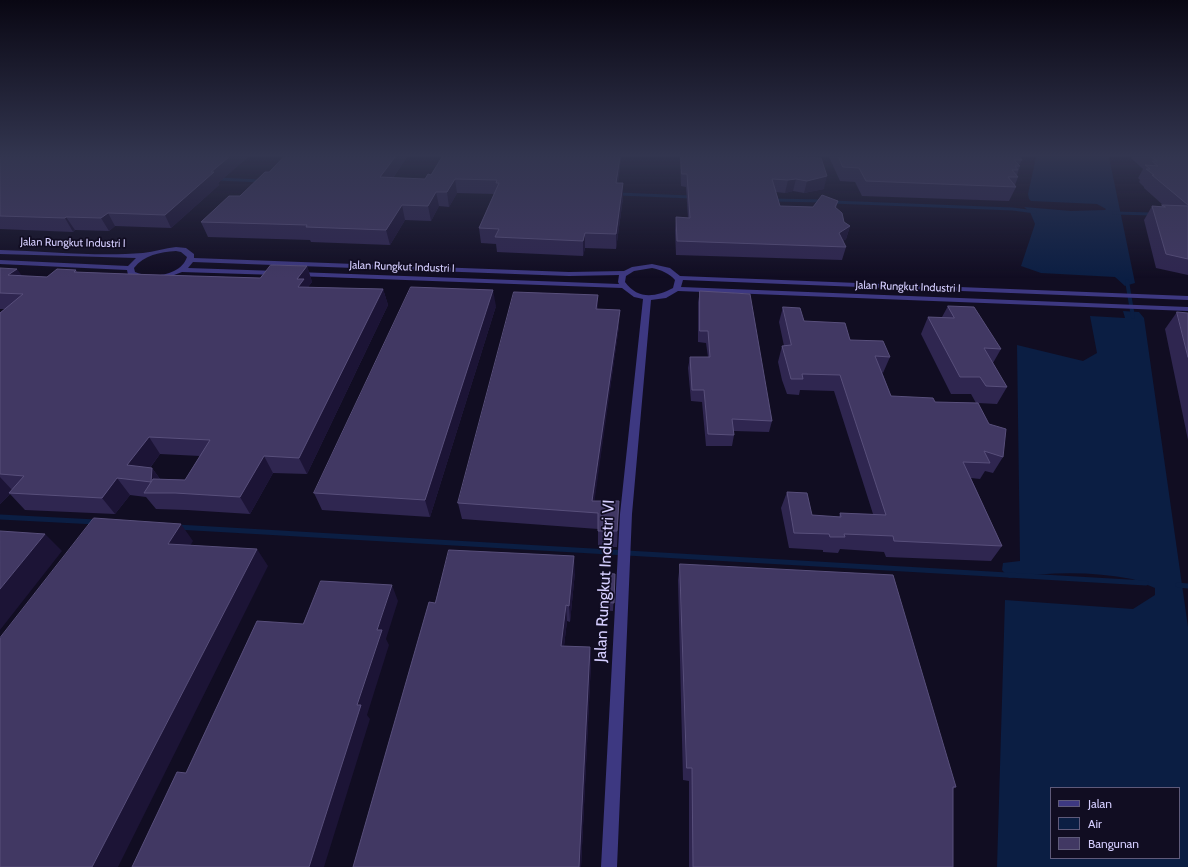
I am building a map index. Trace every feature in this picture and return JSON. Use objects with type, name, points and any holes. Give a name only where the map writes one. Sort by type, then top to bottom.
[{"type":"street","points":[[176,249],[188,253],[191,256],[191,260],[180,270],[170,274],[146,278],[136,277],[131,273],[130,268],[132,264],[146,255],[176,249]]},
{"type":"street","name":"Jalan Rungkut Industri I","points":[[0,252],[118,256],[146,255]]},
{"type":"street","name":"Jalan Rungkut Industri I","points":[[191,260],[569,274],[626,272],[637,268],[652,266],[667,270],[677,278],[1188,298]]},
{"type":"street","name":"Jalan Rungkut Industri I","points":[[0,262],[130,268]]},
{"type":"street","name":"Jalan Rungkut Industri I","points":[[180,270],[622,286]]},
{"type":"street","points":[[626,272],[622,277],[622,286],[628,292],[647,297],[665,296],[677,289],[679,283],[677,278]]},
{"type":"street","name":"Jalan Rungkut Industri I","points":[[677,289],[1188,309]]},
{"type":"street","points":[[1134,295],[1140,306]]},
{"type":"street","name":"Jalan Rungkut Industri VI","points":[[609,867],[624,550],[647,297]]},
{"type":"water","points":[[1029,197],[1117,197],[1135,283],[1125,286],[1115,277],[1041,273],[1021,266],[1035,224],[1030,212],[1024,207],[1071,211],[1106,209],[1097,204],[1031,201]]},
{"type":"water","points":[[1123,311],[1139,312],[1144,318],[1188,627],[1188,867],[997,867],[1005,600],[1133,609],[1155,595],[1155,588],[1132,579],[1117,576],[1070,573],[1039,574],[1009,578],[1002,570],[1003,563],[1020,561],[1017,345],[1083,361],[1097,353],[1090,316],[1125,318]]},
{"type":"building","points":[[0,197],[185,197],[165,215],[108,213],[101,218],[0,216]]},
{"type":"building","points":[[227,197],[433,197],[428,206],[402,205],[386,230],[306,227],[307,225],[201,222]]},
{"type":"building","points":[[493,197],[621,197],[616,234],[585,233],[583,241],[495,237],[499,229],[479,228]]},
{"type":"building","points":[[689,197],[777,197],[780,206],[813,207],[820,197],[829,197],[838,201],[835,207],[842,213],[844,222],[850,226],[839,233],[846,247],[677,241],[676,217],[690,218]]},
{"type":"building","points":[[1179,197],[1188,197],[1188,205]]},
{"type":"building","points":[[1162,205],[1188,206],[1188,259],[1166,254],[1152,206],[1165,207]]},
{"type":"building","points":[[271,265],[307,266],[297,279],[304,279],[298,287],[383,289],[299,458],[264,456],[240,497],[175,493],[144,493],[153,479],[185,480],[210,440],[149,437],[127,465],[152,468],[151,482],[117,478],[102,498],[9,493],[24,476],[0,474],[0,313],[23,294],[0,293],[0,268],[17,269],[8,275],[47,277],[57,269],[76,270],[74,272],[260,278]]},
{"type":"building","points":[[411,287],[493,290],[425,500],[314,493]]},
{"type":"building","points":[[700,291],[750,294],[772,421],[732,419],[734,435],[708,434],[704,390],[692,390],[690,357],[710,357],[708,331],[700,331]]},
{"type":"building","points":[[514,292],[598,295],[596,309],[620,310],[592,501],[619,501],[617,531],[598,531],[598,513],[458,503]]},
{"type":"building","points":[[948,306],[974,307],[1001,349],[984,348],[1007,387],[986,386],[980,377],[960,377],[928,317],[954,318]]},
{"type":"building","points":[[783,307],[800,308],[804,321],[845,323],[850,340],[883,341],[890,357],[875,356],[891,396],[933,398],[935,402],[978,403],[989,424],[1006,429],[1003,457],[984,451],[990,463],[963,462],[1002,546],[894,541],[893,536],[844,534],[845,537],[830,537],[829,534],[794,533],[787,492],[807,493],[812,515],[841,517],[840,513],[886,515],[840,375],[802,374],[803,379],[791,379],[782,346],[791,345]]},
{"type":"building","points":[[1177,312],[1188,313],[1188,357]]},
{"type":"building","points":[[94,518],[181,524],[168,544],[257,549],[92,867],[0,867],[0,638]]},
{"type":"building","points":[[0,531],[45,534],[0,589]]},
{"type":"building","points":[[449,550],[574,556],[569,606],[566,605],[561,646],[590,647],[579,867],[353,867],[429,602],[435,603]]},
{"type":"building","points":[[680,564],[893,575],[956,787],[953,787],[953,867],[693,867],[692,768],[687,768]]},
{"type":"building","points":[[603,573],[615,574],[614,603],[601,602]]},
{"type":"building","points":[[321,581],[392,585],[377,630],[382,630],[357,705],[361,705],[309,867],[132,867],[177,772],[186,773],[257,621],[303,624]]},
{"type":"waterway","points":[[772,200],[823,201]]},
{"type":"waterway","points":[[832,202],[1013,209],[1035,212]]},
{"type":"waterway","points":[[1114,213],[1152,214]]},
{"type":"waterway","points":[[1127,281],[1133,317]]},
{"type":"waterway","points":[[0,517],[96,522]]},
{"type":"waterway","points":[[177,527],[1146,583]]},
{"type":"waterway","points":[[1178,585],[1188,586]]}]
